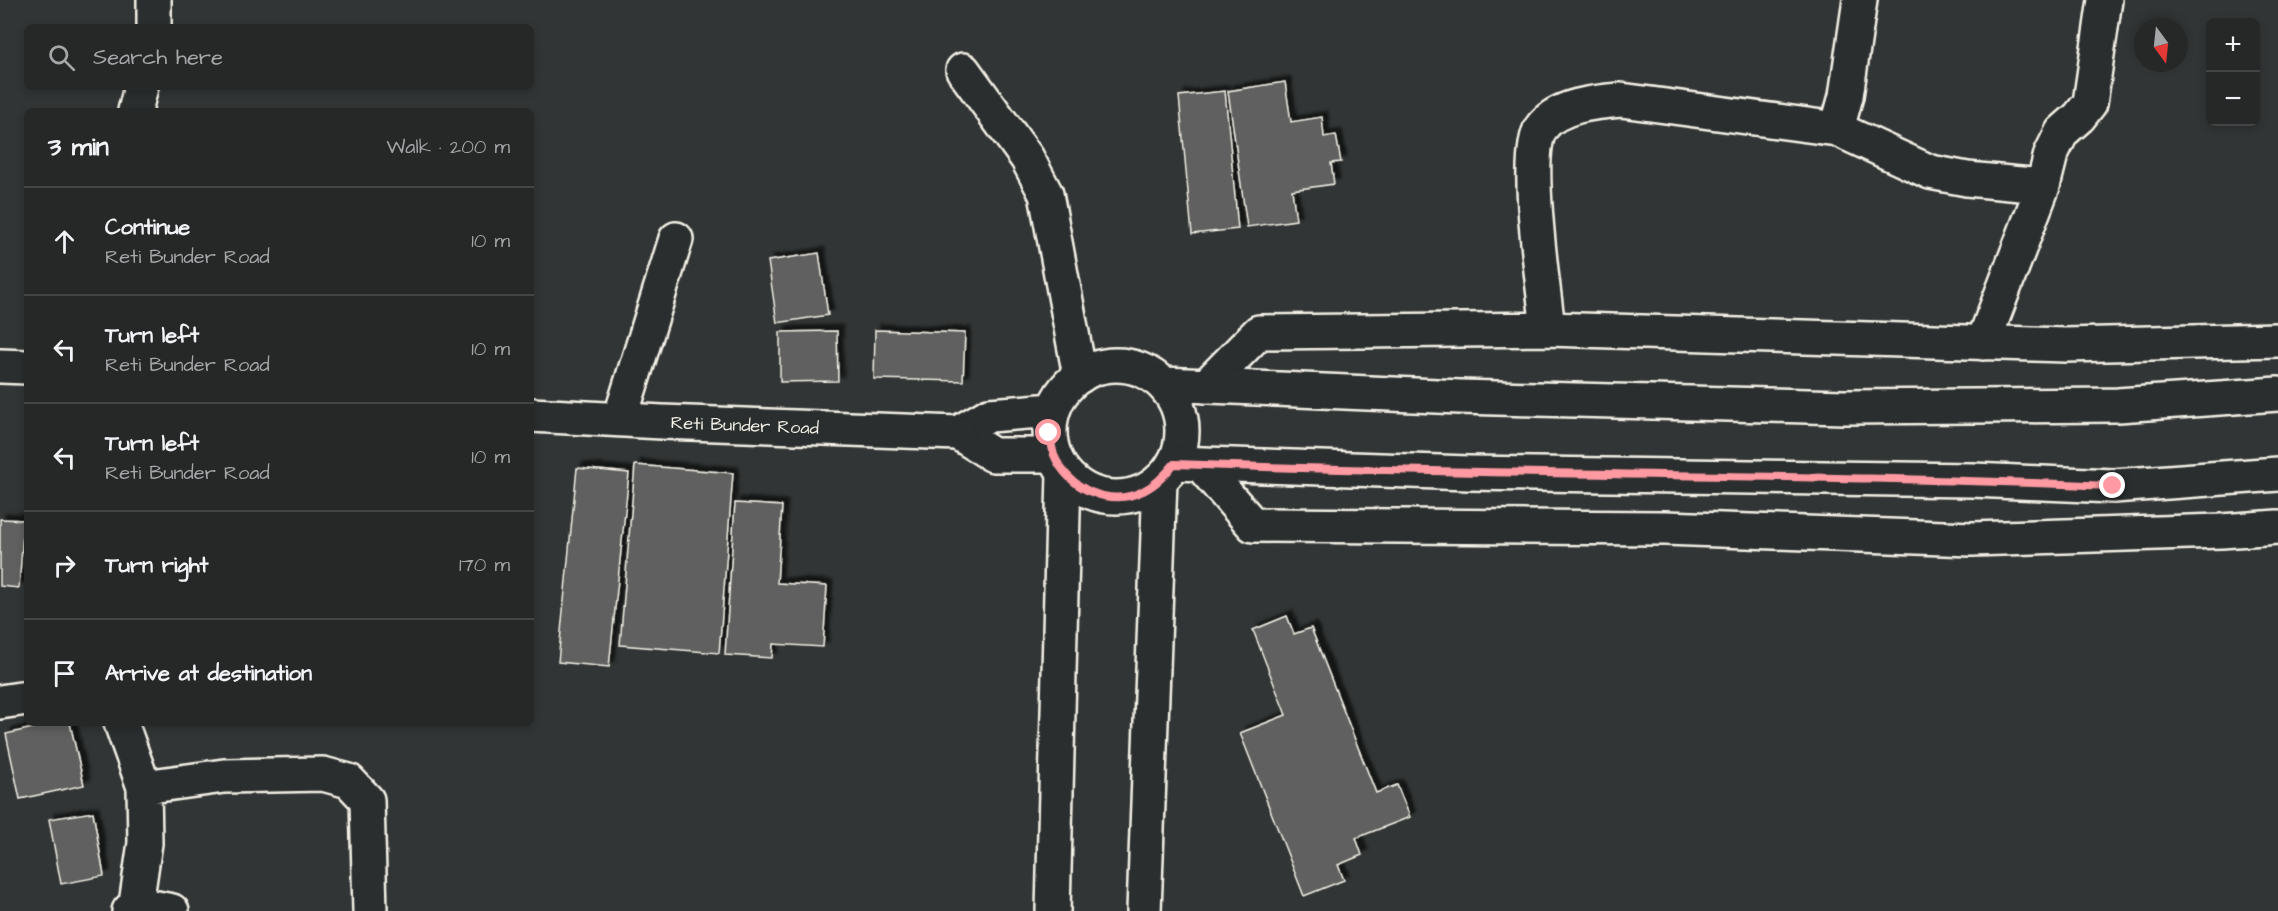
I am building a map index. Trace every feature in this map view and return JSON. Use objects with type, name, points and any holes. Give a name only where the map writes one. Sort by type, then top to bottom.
[{"type":"street","points":[[154,0],[154,24]]},
{"type":"street","points":[[1838,129],[1846,96],[1860,0]]},
{"type":"street","points":[[1983,343],[2043,186],[2051,154],[2062,132],[2079,117],[2090,103],[2105,0]]},
{"type":"street","points":[[963,70],[1027,158],[1046,194],[1080,376]]},
{"type":"street","points":[[136,108],[140,90]]},
{"type":"street","points":[[1548,329],[1535,203],[1533,158],[1541,129],[1559,113],[1587,103],[1621,100],[1838,129],[1930,172],[1967,179],[2043,186]]},
{"type":"street","points":[[620,419],[676,239]]},
{"type":"street","points":[[1206,386],[1259,332],[1548,329],[2064,345],[2278,340]]},
{"type":"street","points":[[1053,911],[1059,464],[1049,433],[1053,410],[1063,391],[1080,376],[1101,366],[1123,365],[1144,371],[1163,384],[1176,402],[1182,422],[1144,911]]},
{"type":"street","points":[[0,366],[24,368]]},
{"type":"street","points":[[1163,384],[1460,397],[1844,407],[2118,405],[2278,394]]},
{"type":"street","points":[[1053,410],[989,415],[958,433],[993,455],[1059,464],[1081,487],[1100,496],[1121,497],[1142,492],[1178,469],[1972,480],[2113,486],[2278,474]]},
{"type":"street","name":"Reti Bunder Road","points":[[534,415],[958,433]]},
{"type":"street","points":[[1178,469],[1253,525],[1665,528],[1972,539],[2278,527]]},
{"type":"street","points":[[0,702],[24,698]]},
{"type":"street","points":[[122,726],[144,787],[145,843],[132,908],[172,911]]},
{"type":"street","points":[[144,787],[224,776],[323,774],[349,781],[367,800],[370,911]]},
{"type":"building","points":[[1285,82],[1291,122],[1322,117],[1324,137],[1336,135],[1341,162],[1331,163],[1334,184],[1292,190],[1296,220],[1247,227],[1228,91]]},
{"type":"building","points":[[1225,91],[1238,229],[1192,234],[1179,96]]},
{"type":"building","points":[[819,253],[828,315],[777,323],[768,261]]},
{"type":"building","points":[[875,330],[965,333],[963,381],[874,379]]},
{"type":"building","points":[[837,331],[838,381],[780,382],[780,332]]},
{"type":"building","points":[[635,465],[733,473],[719,653],[620,645]]},
{"type":"building","points":[[577,468],[629,473],[609,667],[558,662]]},
{"type":"building","points":[[735,503],[782,506],[777,583],[827,586],[823,647],[773,644],[772,658],[725,655]]},
{"type":"building","points":[[0,519],[24,520],[19,588],[0,586]]},
{"type":"building","points":[[1287,616],[1294,634],[1311,628],[1376,793],[1397,785],[1410,817],[1356,838],[1362,855],[1338,865],[1344,880],[1304,896],[1240,733],[1286,715],[1253,630]]},
{"type":"building","points":[[42,726],[71,726],[84,785],[20,799],[6,734]]},
{"type":"building","points":[[93,812],[104,876],[61,884],[49,819]]},
{"type":"route","points":[[1049,433],[1054,455],[1064,473],[1081,487],[1100,496],[1121,497],[1142,492],[1160,480],[1174,464],[1469,473],[1972,480],[2113,486]]}]
